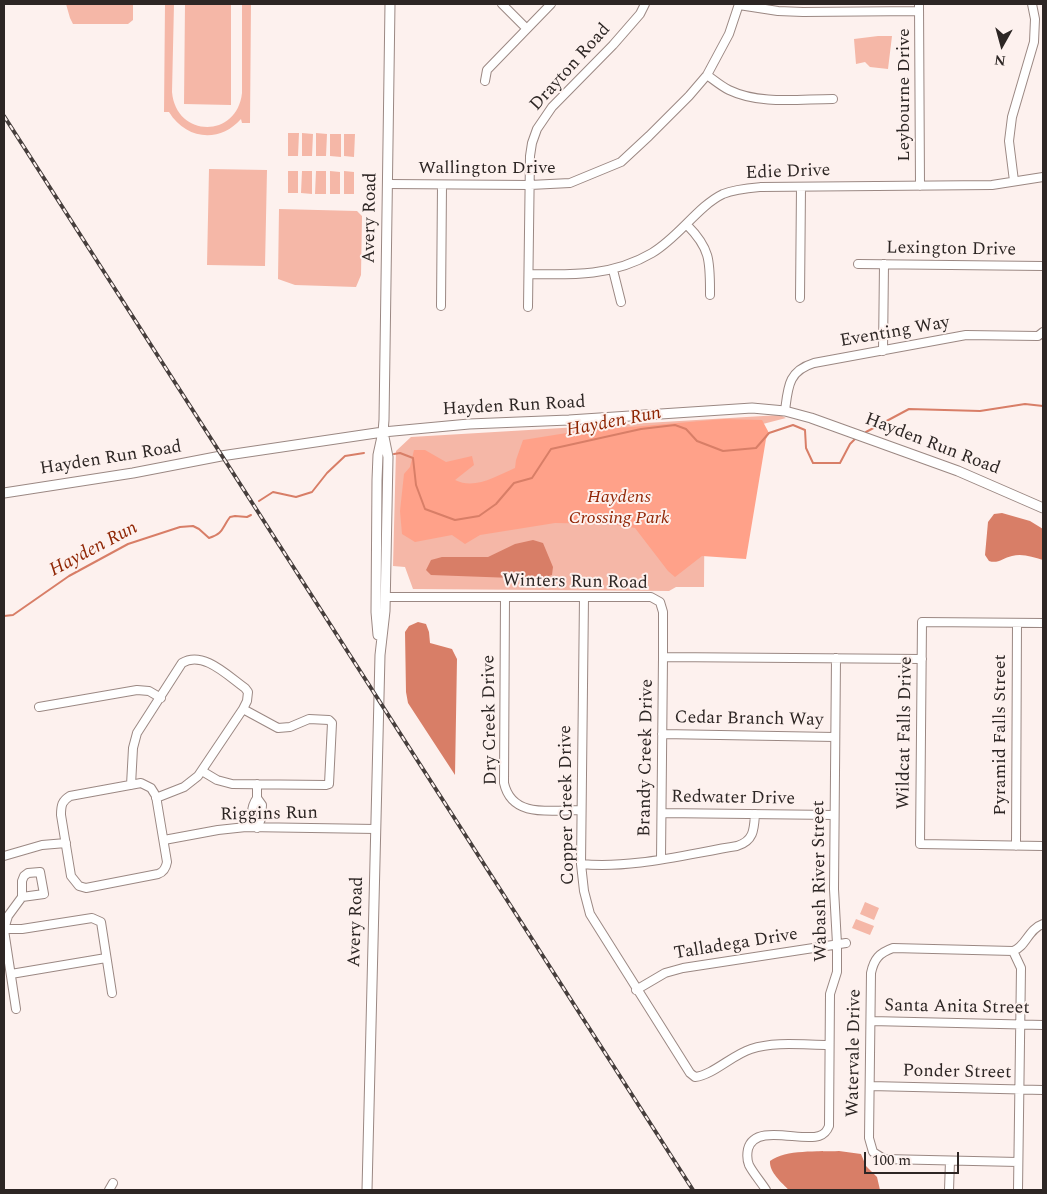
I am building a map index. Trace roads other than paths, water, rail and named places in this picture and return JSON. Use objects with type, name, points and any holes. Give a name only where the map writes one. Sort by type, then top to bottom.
[{"type":"main road","name":"Avery Road","points":[[367,1190],[380,655],[385,597],[388,456],[384,432],[390,4]]},
{"type":"main road","name":"Hayden Run Road","points":[[4,493],[384,432],[469,424],[578,420],[752,408],[785,411],[812,418],[958,471],[1043,508]]},
{"type":"main road","name":"Avery Road","points":[[380,655],[376,612],[377,480],[378,454],[384,432]]},
{"type":"street","points":[[502,4],[526,28]]},
{"type":"street","points":[[485,81],[487,70],[550,4]]},
{"type":"street","name":"Drayton Road","points":[[528,307],[530,186],[532,143],[536,130],[552,107],[613,45],[640,14],[645,4]]},
{"type":"street","name":"Wallington Drive","points":[[388,184],[530,186],[570,183],[621,162],[669,116],[707,75],[729,34],[739,4]]},
{"type":"street","points":[[739,4],[778,11],[832,8],[919,8]]},
{"type":"street","points":[[1014,181],[1009,141],[1012,117],[1034,42],[1035,19],[1032,4]]},
{"type":"street","name":"Leybourne Drive","points":[[919,8],[920,186]]},
{"type":"street","points":[[707,75],[729,90],[745,96],[761,99],[833,99]]},
{"type":"street","name":"Edie Drive","points":[[530,274],[601,272],[635,262],[654,252],[687,225],[712,201],[730,192],[755,187],[992,186],[1043,177]]},
{"type":"street","points":[[441,306],[442,185]]},
{"type":"street","points":[[800,298],[801,187]]},
{"type":"street","points":[[687,225],[701,240],[706,250],[710,273],[710,294]]},
{"type":"street","name":"Lexington Drive","points":[[858,264],[1043,266]]},
{"type":"street","points":[[884,264],[884,351]]},
{"type":"street","points":[[613,270],[621,302]]},
{"type":"street","name":"Eventing Way","points":[[785,411],[791,379],[802,366],[966,335],[1038,336],[1043,332]]},
{"type":"street","name":"Winters Run Road","points":[[385,597],[651,597],[660,602],[663,657]]},
{"type":"street","name":"Dry Creek Drive","points":[[505,597],[504,783],[506,792],[515,804],[529,809],[581,810]]},
{"type":"street","name":"Copper Creek Drive","points":[[584,597],[581,864],[584,890],[590,914],[636,990],[690,1073],[695,1077],[702,1076],[735,1056],[751,1049],[769,1045],[829,1045]]},
{"type":"street","name":"Wildcat Falls Drive","points":[[1016,846],[920,844],[922,622],[1017,623]]},
{"type":"street","points":[[1017,623],[1043,623]]},
{"type":"street","name":"Pyramid Falls Street","points":[[1016,846],[1017,623]]},
{"type":"street","points":[[663,657],[922,659]]},
{"type":"street","name":"Brandy Creek Drive","points":[[660,859],[663,657]]},
{"type":"street","name":"Wabash River Street","points":[[766,1190],[749,1164],[747,1155],[750,1145],[758,1138],[771,1135],[811,1138],[826,1133],[829,1126],[830,994],[837,972],[841,944],[834,889],[836,658]]},
{"type":"street","points":[[131,784],[133,748],[138,733],[182,663],[189,660],[205,660],[248,692],[249,696],[243,709],[198,776],[184,787],[156,798]]},
{"type":"street","points":[[39,707],[137,690],[149,691],[161,698]]},
{"type":"street","points":[[202,771],[224,782],[330,784],[332,723],[329,720],[309,719],[290,727],[278,728],[243,709]]},
{"type":"street","name":"Cedar Branch Way","points":[[662,734],[835,737]]},
{"type":"street","points":[[141,783],[154,790],[168,862],[167,866],[162,872],[120,883],[86,888],[79,886],[71,876],[61,815],[61,806],[64,800],[70,796],[131,784],[141,783]]},
{"type":"street","points":[[257,784],[257,798],[253,804],[252,819],[257,828]]},
{"type":"street","name":"Redwater Drive","points":[[662,813],[834,815]]},
{"type":"street","points":[[581,864],[598,866],[619,865],[744,844],[754,833],[755,814]]},
{"type":"street","name":"Riggins Run","points":[[164,840],[246,827],[376,829]]},
{"type":"street","points":[[4,856],[42,845],[66,843]]},
{"type":"street","points":[[1016,846],[1043,846]]},
{"type":"street","points":[[16,1009],[4,929],[8,916],[22,897]]},
{"type":"street","points":[[4,929],[22,929],[92,918],[101,922],[112,993]]},
{"type":"street","points":[[1018,1190],[1021,968],[1013,951],[1018,950],[1031,931],[1043,924]]},
{"type":"street","name":"Talladega Drive","points":[[636,990],[665,973],[683,968],[841,944]]},
{"type":"street","name":"Watervale Drive","points":[[950,1161],[884,1159],[874,1152],[869,1138],[871,973],[873,964],[879,955],[893,948],[1013,951]]},
{"type":"street","points":[[11,974],[106,958]]},
{"type":"street","name":"Santa Anita Street","points":[[871,1021],[1043,1025]]},
{"type":"street","name":"Ponder Street","points":[[870,1086],[1043,1090]]},
{"type":"street","points":[[949,1190],[950,1161],[1018,1162]]},
{"type":"waterway","name":"Hayden Run","points":[[866,432],[909,409],[980,411],[1025,404],[1043,406]]},
{"type":"waterway","name":"Hayden Run","points":[[394,454],[400,453],[413,458],[416,485],[425,509],[455,520],[479,516],[496,504],[514,483],[532,478],[551,449],[641,429],[675,425],[686,429],[697,441],[723,451],[756,448],[769,433],[793,425],[805,430],[806,448],[813,463],[840,463],[850,444],[855,439]]},
{"type":"waterway","name":"Hayden Run","points":[[259,501],[273,492],[296,497],[312,492],[327,473],[345,456],[364,453]]},
{"type":"waterway","name":"Hayden Run","points":[[4,616],[13,615],[69,576],[128,544],[180,527],[193,526],[209,538],[220,532],[230,517],[247,517],[251,515]]},
{"type":"railway","points":[[4,116],[693,1190]]},
{"type":"park label","name":"Haydens Crossing Park","points":[[619,508]]}]
